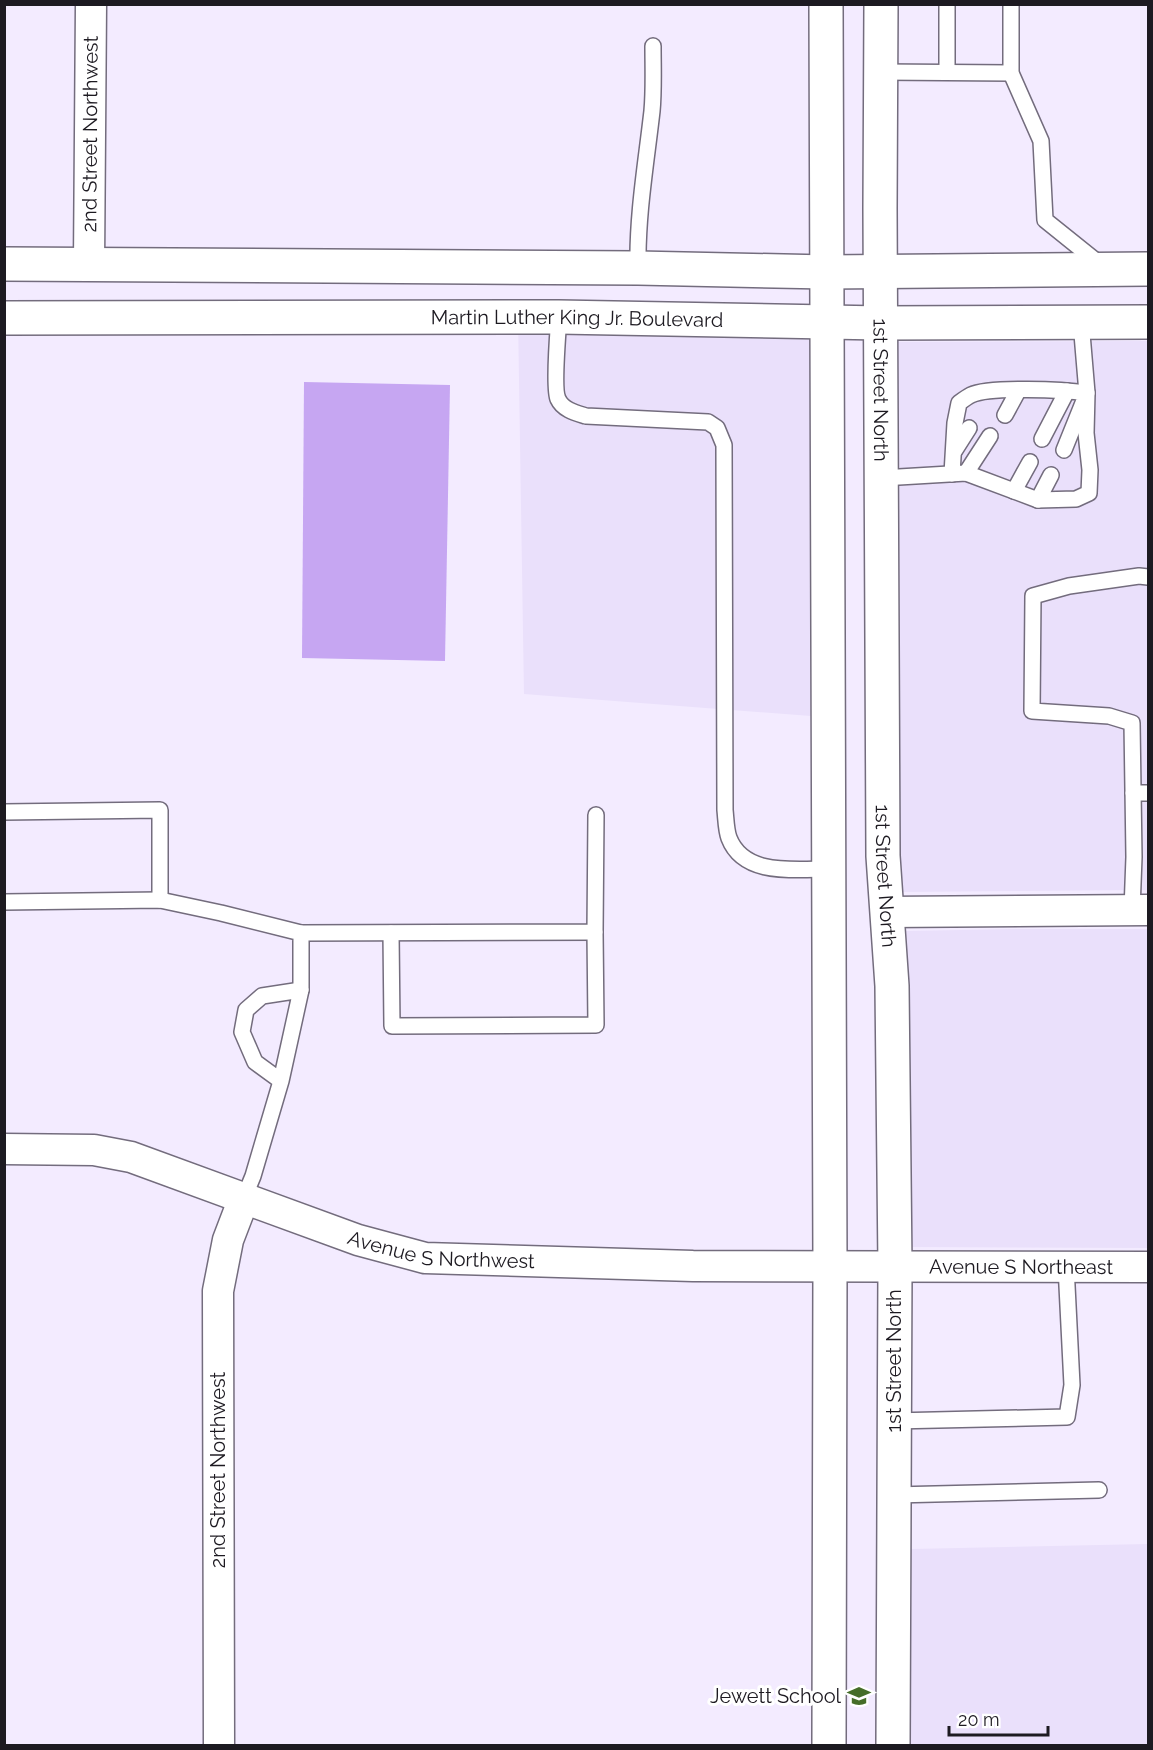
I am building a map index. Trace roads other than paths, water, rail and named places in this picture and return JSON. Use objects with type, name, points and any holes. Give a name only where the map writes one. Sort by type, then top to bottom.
[{"type":"main road","points":[[826,4],[830,1265],[829,1746]]},
{"type":"main road","name":"1st Street North","points":[[881,4],[883,856],[892,986],[895,1266],[893,1746]]},
{"type":"main road","points":[[4,264],[638,268],[827,272],[1149,269]]},
{"type":"main road","name":"Martin Luther King Jr. Boulevard","points":[[4,318],[559,317],[881,323],[1149,322]]},
{"type":"street","name":"2nd Street Northwest","points":[[89,264],[91,4]]},
{"type":"street","points":[[888,912],[1140,909]]},
{"type":"street","name":"Avenue S Northwest","points":[[4,1149],[94,1150],[131,1157],[358,1240],[425,1258],[693,1266],[895,1266]]},
{"type":"street","name":"2nd Street Northwest","points":[[219,1746],[218,1291],[228,1240],[244,1198]]},
{"type":"street","name":"Avenue S Northeast","points":[[895,1266],[1149,1268]]},
{"type":"lane","points":[[947,4],[947,72]]},
{"type":"lane","points":[[1011,4],[1011,73],[1041,141],[1045,220],[1106,269]]},
{"type":"lane","points":[[638,268],[637,240],[652,110],[653,46]]},
{"type":"lane","points":[[881,72],[1011,73]]},
{"type":"lane","points":[[559,317],[556,387],[558,399],[569,411],[586,416],[708,422],[717,428],[724,445],[725,810],[729,837],[740,856],[763,868],[829,869]]},
{"type":"lane","points":[[882,478],[959,473],[1038,500],[1076,499],[1089,492],[1090,471],[1086,433],[1087,393],[1081,322]]},
{"type":"lane","points":[[959,473],[954,453],[955,423],[959,403],[973,394],[1018,391],[1087,393]]},
{"type":"lane","points":[[1005,415],[1018,391]]},
{"type":"lane","points":[[1042,439],[1067,391]]},
{"type":"lane","points":[[984,405],[993,392]]},
{"type":"lane","points":[[1064,450],[1087,393]]},
{"type":"lane","points":[[954,453],[969,428]]},
{"type":"lane","points":[[959,473],[990,436]]},
{"type":"lane","points":[[1014,491],[1030,462]]},
{"type":"lane","points":[[1038,500],[1051,475]]},
{"type":"lane","points":[[1140,909],[1134,857],[1141,793],[1132,723],[1109,716],[1032,711],[1033,596],[1069,586],[1139,576],[1149,577]]},
{"type":"lane","points":[[4,812],[160,810],[160,900]]},
{"type":"lane","points":[[392,933],[392,1026],[596,1025],[596,815]]},
{"type":"lane","points":[[4,902],[160,900],[301,933],[595,932]]},
{"type":"lane","points":[[244,1198],[281,1081],[301,990],[301,933]]},
{"type":"lane","points":[[281,1081],[255,1062],[242,1032],[246,1010],[262,996],[301,990]]},
{"type":"lane","points":[[893,1421],[1067,1417],[1072,1385],[1066,1266]]},
{"type":"lane","points":[[894,1495],[1099,1490]]},
{"type":"place","name":"Jewett School","points":[[859,1696]]}]
